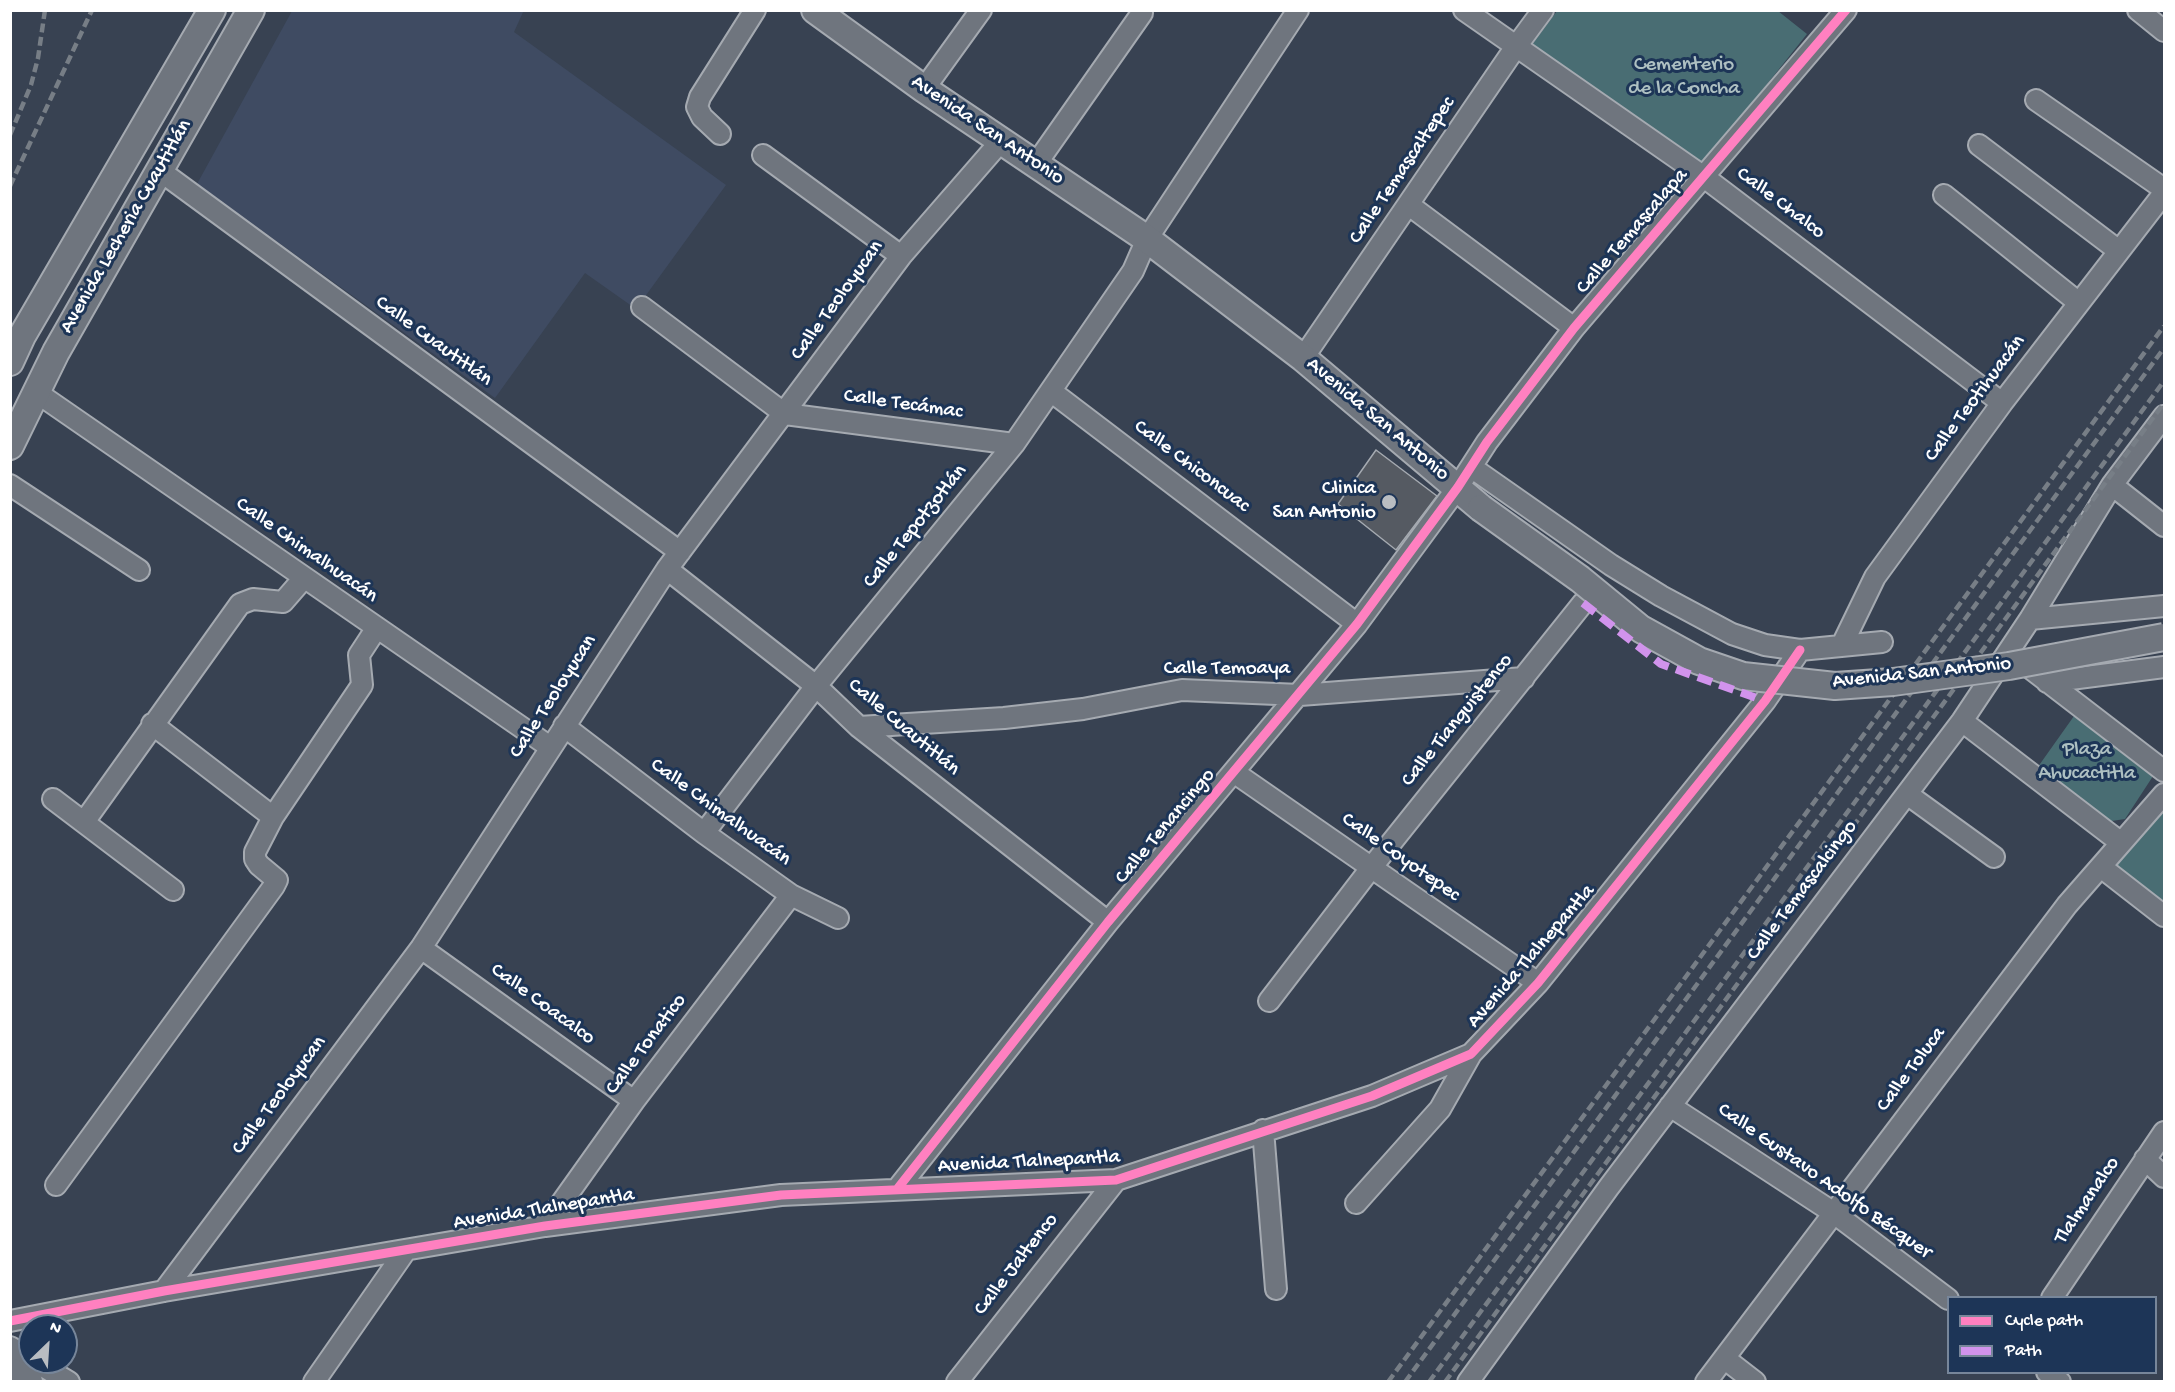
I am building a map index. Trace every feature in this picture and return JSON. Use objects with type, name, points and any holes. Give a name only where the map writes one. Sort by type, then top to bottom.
[{"type":"highway","points":[[10,1373],[27,1382]]},
{"type":"main road","name":"Avenida Lecheria Cuautitlán","points":[[10,362],[22,336],[212,10]]},
{"type":"main road","name":"Avenida Lecheria Cuautitlán","points":[[10,446],[36,393],[159,170],[251,10]]},
{"type":"main road","name":"Avenida San Antonio","points":[[815,10],[924,89],[1147,239],[1465,477],[1481,508],[1580,579],[1641,629],[1699,661],[1743,676],[1835,686],[1893,682],[2009,666],[2164,637]]},
{"type":"street","points":[[720,134],[702,117],[697,107],[700,97],[755,10]]},
{"type":"street","points":[[924,89],[981,10]]},
{"type":"street","points":[[1147,239],[1298,10]]},
{"type":"street","name":"Calle Chalco","points":[[1464,10],[1515,48],[1704,177],[2002,402]]},
{"type":"street","name":"Calle Temascaltepec","points":[[1303,358],[1543,10]]},
{"type":"street","name":"Calle Temascalapa","points":[[1465,477],[1574,328],[1846,10]]},
{"type":"street","points":[[2138,10],[2164,31]]},
{"type":"street","points":[[1035,164],[1142,13]]},
{"type":"street","points":[[2036,100],[2164,191]]},
{"type":"street","name":"Calle Teoloyucan","points":[[164,1291],[421,948],[667,569],[901,256],[1001,141]]},
{"type":"street","points":[[1979,145],[2119,251]]},
{"type":"street","points":[[763,155],[901,256]]},
{"type":"street","name":"Calle Cuautitlán","points":[[159,170],[680,552]]},
{"type":"street","name":"Calle Teotihuacán","points":[[1842,645],[1875,577],[2002,402],[2164,191]]},
{"type":"street","points":[[1944,195],[2079,303]]},
{"type":"street","points":[[1410,205],[1574,328]]},
{"type":"street","name":"Calle Tepotzotlán","points":[[704,833],[816,686],[1014,444],[1133,272],[1147,239]]},
{"type":"street","points":[[642,307],[785,414]]},
{"type":"street","name":"Calle Chiconcuac","points":[[1052,392],[1357,624]]},
{"type":"street","name":"Calle Chimalhuacán","points":[[36,393],[550,747]]},
{"type":"street","name":"Calle Tecámac","points":[[785,414],[1014,444]]},
{"type":"street","name":"Calle Temascalcingo","points":[[1468,1382],[1609,1187],[1962,721],[2030,619],[2112,485],[2164,416]]},
{"type":"street","name":"Calle Tenancingo","points":[[898,1188],[1108,922],[1235,773],[1357,624],[1465,477]]},
{"type":"street","name":"Avenida San Antonio","points":[[1465,477],[1661,596],[1732,634],[1765,645],[1800,650],[1882,642]]},
{"type":"street","points":[[10,485],[139,570]]},
{"type":"street","points":[[2112,485],[2164,526]]},
{"type":"street","name":"Calle Cuautitlán","points":[[667,569],[816,686],[859,727],[1108,922]]},
{"type":"street","points":[[84,822],[240,604],[253,599],[283,602],[303,579]]},
{"type":"street","name":"Calle Tianguistenco","points":[[1269,1001],[1371,868],[1583,603]]},
{"type":"street","points":[[2030,619],[2164,606]]},
{"type":"street","points":[[56,1185],[274,886],[277,880],[255,859],[273,817],[362,685],[359,655],[376,629]]},
{"type":"street","name":"Avenida Tlalnepantla","points":[[10,1321],[164,1291],[545,1226],[781,1195],[1116,1180],[1372,1096],[1472,1054],[1538,982],[1765,701],[1800,650]]},
{"type":"street","points":[[2008,652],[2164,771]]},
{"type":"street","points":[[2048,682],[2164,667]]},
{"type":"street","name":"Calle Temoaya","points":[[859,727],[1004,718],[1083,709],[1182,690],[1300,695],[1524,678]]},
{"type":"street","points":[[1962,721],[2120,842]]},
{"type":"street","points":[[152,724],[273,817]]},
{"type":"street","name":"Calle Chimalhuacán","points":[[564,726],[704,833],[790,895],[838,918]]},
{"type":"street","name":"Calle Coyotepec","points":[[1235,773],[1538,982]]},
{"type":"street","points":[[1907,794],[1994,857]]},
{"type":"street","name":"Calle Toluca","points":[[1706,1382],[2067,905],[2164,794]]},
{"type":"street","points":[[53,800],[173,890]]},
{"type":"street","points":[[2101,867],[2164,916]]},
{"type":"street","name":"Calle Tonatico","points":[[545,1226],[634,1101],[790,895]]},
{"type":"street","name":"Calle Coacalco","points":[[421,948],[634,1101]]},
{"type":"street","points":[[1356,1203],[1440,1109],[1472,1054]]},
{"type":"street","name":"Calle Gustavo Adolfo Bécquer","points":[[1670,1106],[1834,1213],[1947,1298]]},
{"type":"street","points":[[1263,1130],[1276,1289]]},
{"type":"street","name":"Tlalmanalco","points":[[2053,1296],[2164,1132]]},
{"type":"street","points":[[2145,1159],[2164,1177]]},
{"type":"street","name":"Calle Jaltenco","points":[[957,1382],[1116,1180]]},
{"type":"street","points":[[314,1382],[406,1250]]},
{"type":"street","points":[[1724,1358],[1755,1382]]},
{"type":"street","points":[[56,1374],[69,1382]]},
{"type":"shaded area","points":[[524,10],[514,32],[726,185],[636,309],[585,273],[495,398],[197,184],[292,11]]},
{"type":"green space","name":"Cementerio de la Concha","points":[[1557,11],[1778,11],[1807,34],[1697,172],[1528,50]]},
{"type":"green space","name":"Plaza Ahucactitla","points":[[2079,709],[2157,770],[2125,819],[2105,822],[2035,771]]},
{"type":"green space","points":[[2164,801],[2164,913],[2104,863]]},
{"type":"building","name":"Clinica San Antonio","points":[[1376,450],[1437,496],[1396,550],[1338,504]]},
{"type":"railway","points":[[10,135],[31,85],[38,58],[45,10]]},
{"type":"railway","points":[[10,186],[92,10]]},
{"type":"railway","points":[[1388,1382],[2164,326]]},
{"type":"railway","points":[[1405,1382],[2164,348]]},
{"type":"railway","points":[[1429,1382],[2164,381]]},
{"type":"railway","points":[[1445,1382],[2164,403]]},
{"type":"marked path","points":[[1583,603],[1661,664],[1765,701]]},
{"type":"cycle path","points":[[898,1188],[1108,922],[1357,624],[1458,487],[1487,442],[1574,328],[1846,10]]},
{"type":"cycle path","points":[[10,1321],[164,1291],[545,1226],[781,1195],[1116,1180],[1372,1096],[1471,1054],[1538,983],[1765,701],[1800,650]]},
{"type":"place","name":"Clinica San Antonio","points":[[1389,502]]}]
